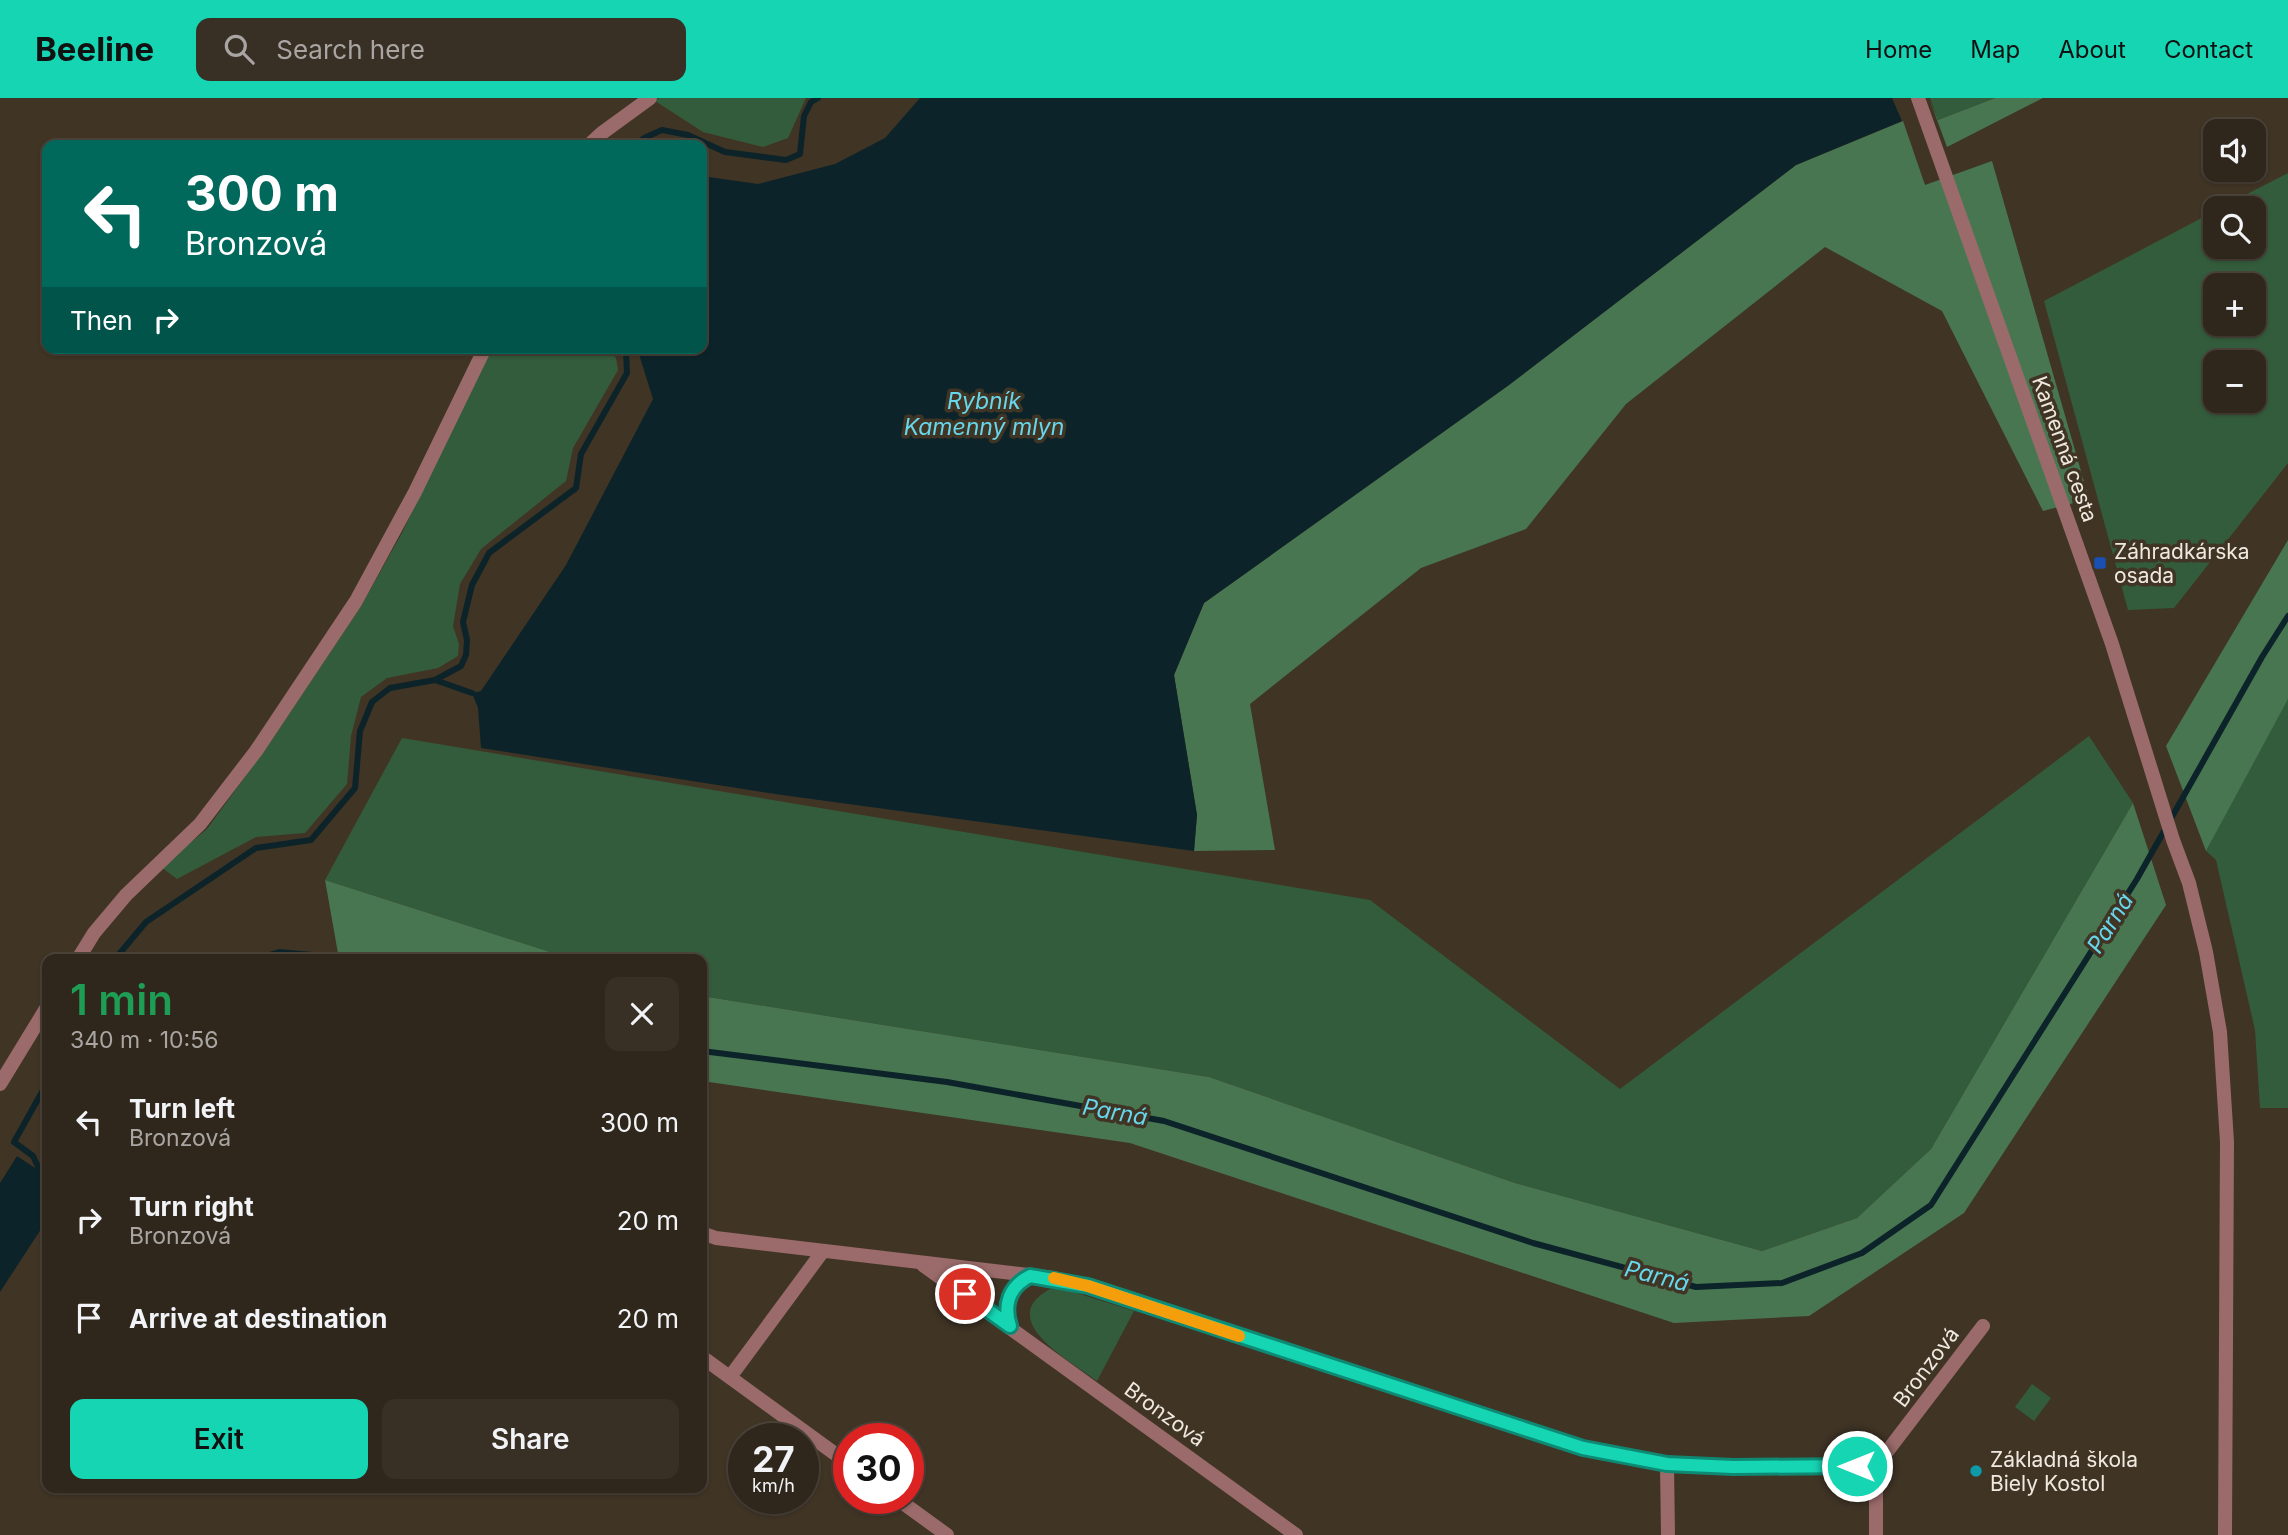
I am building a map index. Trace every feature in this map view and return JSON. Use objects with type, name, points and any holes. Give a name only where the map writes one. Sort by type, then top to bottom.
[{"type":"street","points":[[594,140],[650,98]]},
{"type":"street","name":"Kamenná cesta","points":[[1918,98],[2112,644],[2165,816],[2189,883],[2206,952],[2220,1032],[2227,1142],[2225,1535]]},
{"type":"street","points":[[81,954],[94,933],[126,895],[201,824],[256,751],[356,601],[415,492],[482,354]]},
{"type":"street","points":[[0,1084],[42,1015]]},
{"type":"street","name":"Bronzová","points":[[707,1235],[1030,1276],[1088,1286],[1583,1448],[1667,1464],[1733,1467],[1876,1466],[1983,1326]]},
{"type":"street","points":[[730,1377],[823,1251]]},
{"type":"street","name":"Bronzová","points":[[920,1263],[1296,1535]]},
{"type":"street","points":[[1010,1326],[1006,1309],[1011,1293],[1022,1280],[1030,1276]]},
{"type":"street","points":[[707,1361],[833,1452]]},
{"type":"street","points":[[1667,1464],[1668,1535]]},
{"type":"street","points":[[1876,1466],[1876,1535]]},
{"type":"street","points":[[918,1514],[947,1535]]},
{"type":"green space","points":[[659,98],[806,98],[788,138],[763,147],[703,132],[655,101]]},
{"type":"green space","points":[[1929,98],[1938,120],[1995,98],[2043,98],[1947,147]]},
{"type":"green space","points":[[1930,98],[1995,98],[1938,120]]},
{"type":"green space","points":[[1903,121],[1925,185],[1992,161],[2089,499],[2043,511],[1942,311],[1825,247],[1626,404],[1526,529],[1421,568],[1250,704],[1275,850],[1194,851],[1197,815],[1174,675],[1204,603],[1509,385],[1796,165]]},
{"type":"green space","points":[[2288,173],[2288,463],[2174,608],[2128,610],[2044,301],[2203,217],[2203,259],[2266,259],[2266,196],[2243,196]]},
{"type":"green space","points":[[487,354],[612,354],[616,358],[618,370],[573,448],[566,481],[481,549],[460,584],[453,626],[459,644],[458,656],[438,668],[387,678],[361,697],[351,736],[347,784],[305,833],[256,837],[177,879],[161,867],[207,829],[266,748],[361,606],[402,533]]},
{"type":"green space","points":[[2288,540],[2288,699],[2206,851],[2166,746]]},
{"type":"green space","points":[[2288,693],[2288,1108],[2260,1108],[2255,1030],[2216,860],[2206,851]]},
{"type":"green space","points":[[2089,736],[2133,803],[1931,1149],[1857,1218],[1762,1251],[1515,1183],[1209,1077],[707,997],[707,954],[556,954],[325,880],[402,738],[1370,900],[1620,1089]]},
{"type":"green space","points":[[2133,803],[2166,905],[1964,1213],[1809,1316],[1674,1323],[1130,1143],[707,1082],[707,997],[1209,1077],[1515,1183],[1762,1251],[1857,1218],[1931,1149]]},
{"type":"green space","points":[[325,880],[556,954],[338,954]]},
{"type":"green space","points":[[1050,1289],[1067,1290],[1134,1311],[1097,1381],[1056,1352],[1033,1327],[1030,1314],[1035,1301]]},
{"type":"green space","points":[[2032,1384],[2051,1398],[2034,1421],[2015,1407]]},
{"type":"water","name":"Rybník Kamenný mlyn","points":[[920,98],[1892,98],[1902,121],[1796,165],[1509,385],[1204,603],[1174,675],[1197,815],[1194,851],[782,795],[481,748],[478,708],[472,693],[481,691],[566,565],[653,399],[639,354],[707,354],[707,177],[758,184],[835,164],[885,138]]},
{"type":"water","points":[[17,1156],[42,1173],[42,1228],[0,1292],[0,1183]]},
{"type":"waterway","points":[[707,144],[725,152],[786,160],[800,154],[804,116],[811,102],[818,98]]},
{"type":"waterway","points":[[641,140],[662,130],[699,140]]},
{"type":"waterway","points":[[119,954],[146,922],[256,848],[311,840],[355,788],[360,731],[372,702],[390,688],[435,680],[461,666],[466,655],[467,640],[463,622],[472,585],[489,553],[576,488],[581,454],[627,373],[626,354]]},
{"type":"waterway","name":"Parná","points":[[707,1052],[947,1082],[1164,1121],[1533,1243],[1696,1287],[1782,1283],[1862,1253],[1931,1205],[2137,879],[2262,657],[2288,616]]},
{"type":"waterway","points":[[435,680],[472,693]]},
{"type":"waterway","name":"Parná","points":[[272,954],[301,954]]},
{"type":"waterway","points":[[40,1171],[33,1156],[14,1142],[42,1092]]},
{"type":"waterway","name":"Parná","points":[[39,1174],[42,1169]]},
{"type":"slow traffic","points":[[1054,1278],[1088,1286],[1239,1336]]},
{"type":"place","name":"Záhradkárska osada","points":[[2100,563]]},
{"type":"place","name":"Základná škola Biely Kostol","points":[[1976,1471]]},
{"type":"route","points":[[965,1294],[1010,1326],[1006,1309],[1008,1301],[1022,1280],[1030,1276],[1054,1278],[1088,1286],[1583,1448],[1667,1464],[1733,1467],[1857,1466]]}]
